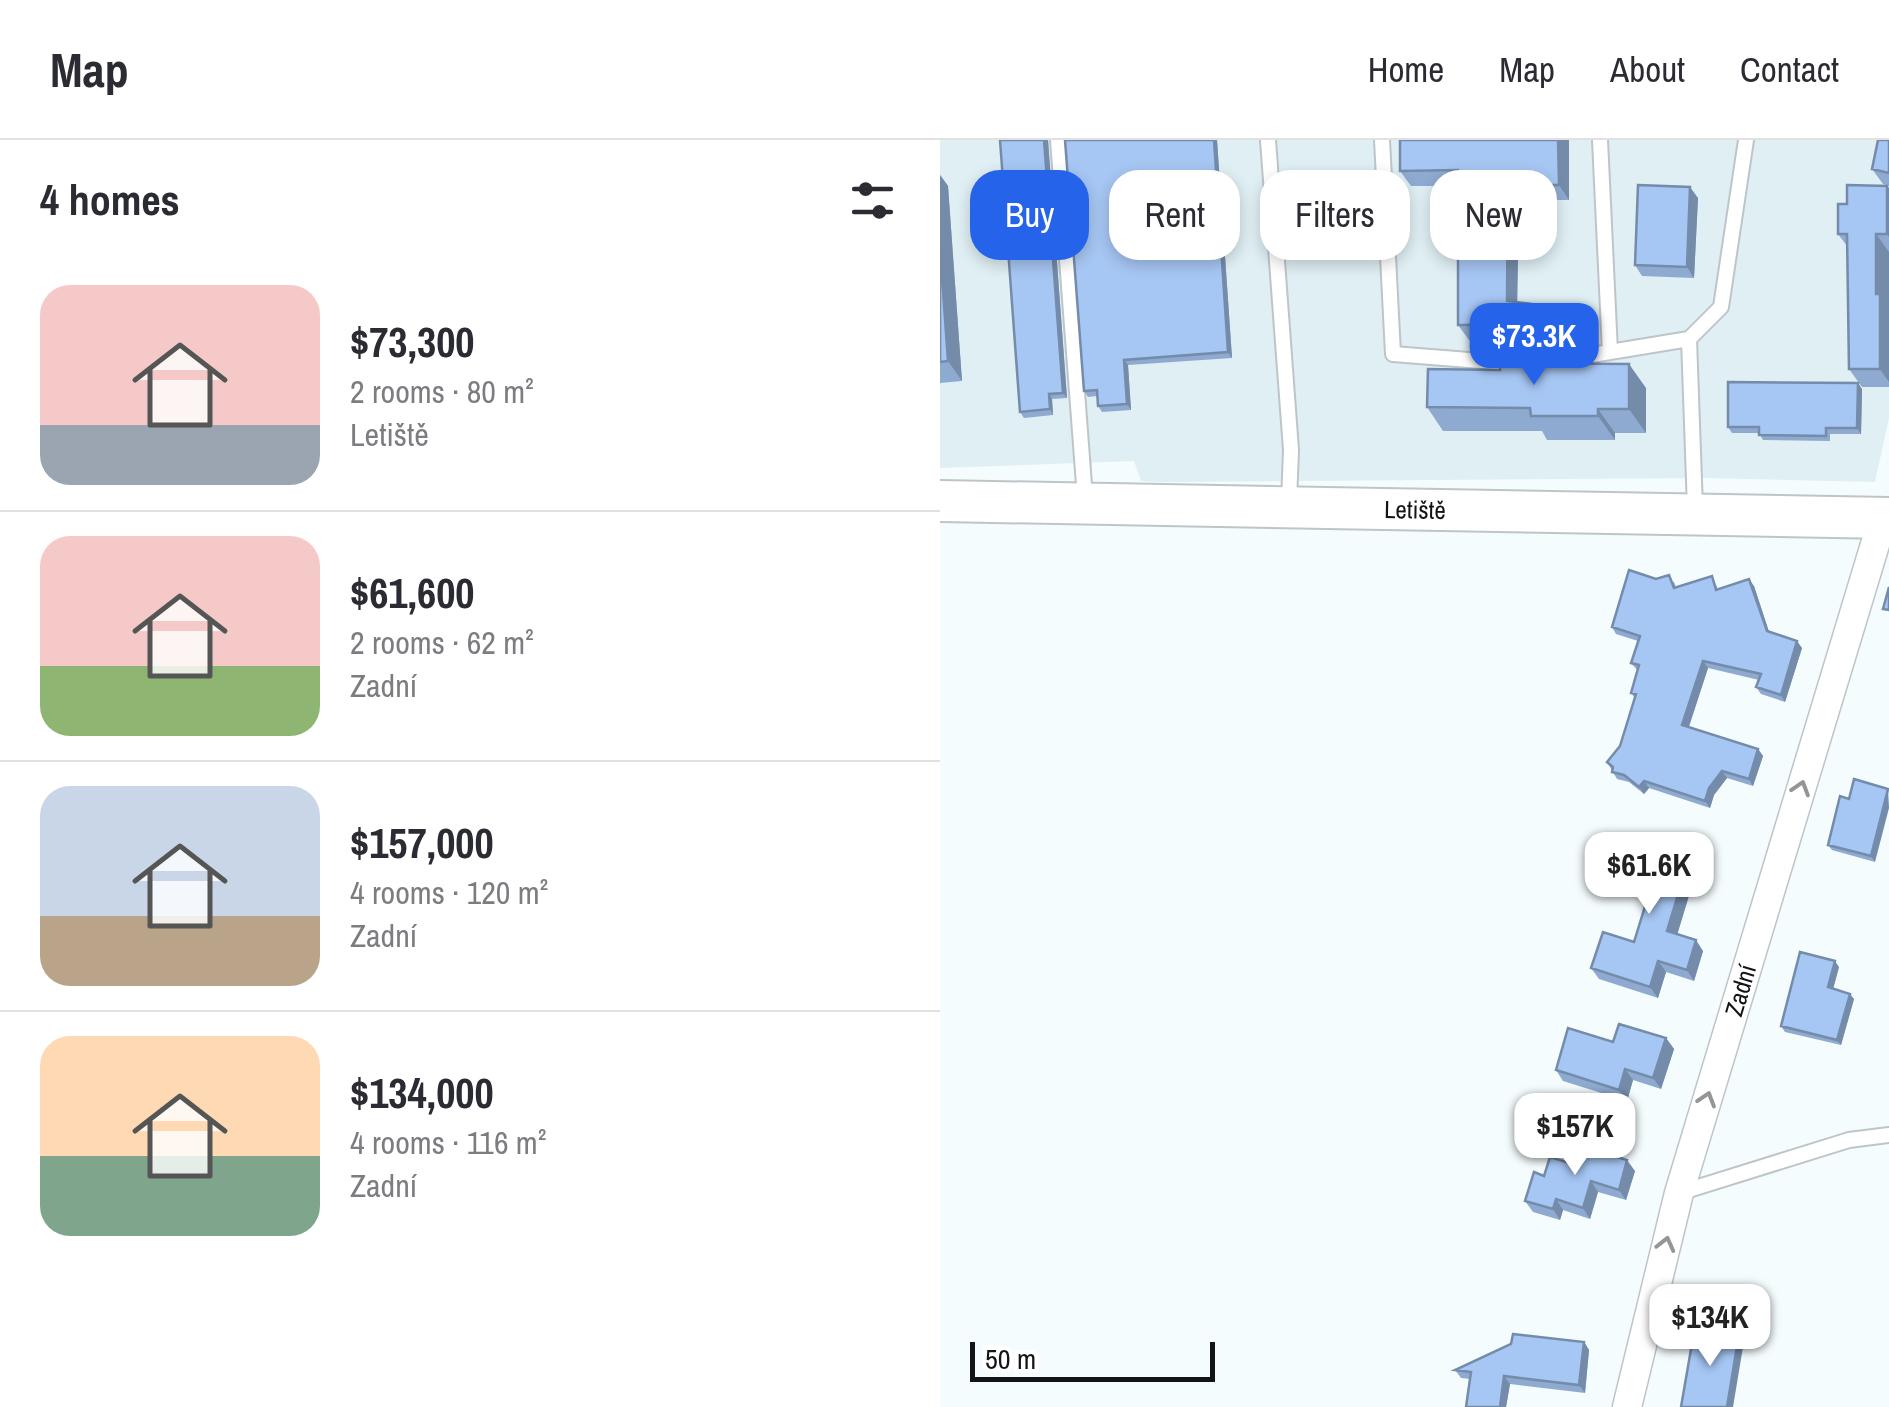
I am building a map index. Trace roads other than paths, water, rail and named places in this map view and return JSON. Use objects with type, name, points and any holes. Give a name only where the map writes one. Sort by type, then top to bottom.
[{"type":"street","name":"Letiště","points":[[940,501],[1886,518]]},
{"type":"street","name":"Zadní","points":[[1626,1407],[1679,1193],[1886,518]]},
{"type":"lane","points":[[1058,140],[1086,504]]},
{"type":"lane","points":[[1268,140],[1291,450],[1289,508]]},
{"type":"lane","points":[[1382,140],[1393,354],[1532,365],[1690,340],[1721,308],[1746,140]]},
{"type":"lane","points":[[1600,140],[1610,352]]},
{"type":"lane","points":[[1690,340],[1695,515]]},
{"type":"lane","points":[[1679,1193],[1850,1140],[1889,1135]]}]
